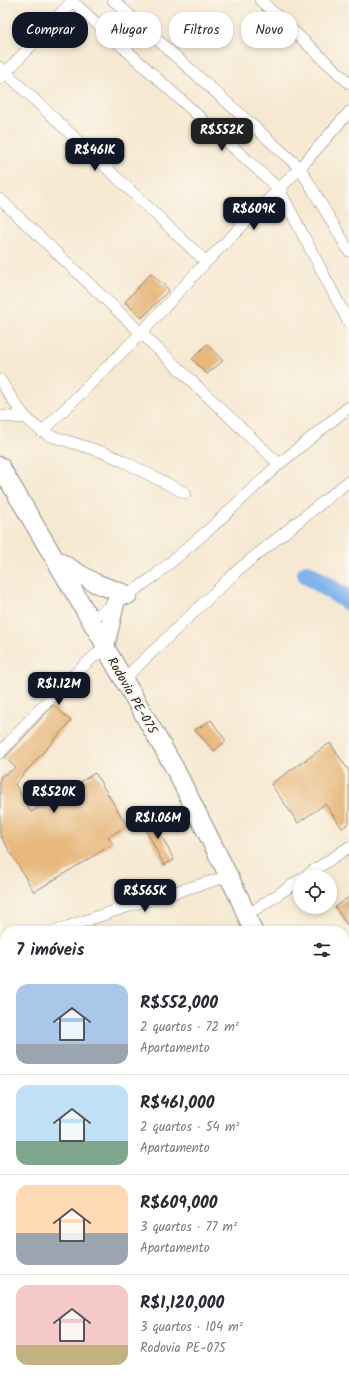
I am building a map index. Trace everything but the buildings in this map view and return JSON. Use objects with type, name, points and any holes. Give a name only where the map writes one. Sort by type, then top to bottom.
[{"type":"main road","name":"Rodovia PE-075","points":[[0,466],[103,641],[105,647],[174,767],[229,876],[250,923]]},
{"type":"main road","points":[[54,558],[122,600],[105,647]]},
{"type":"street","points":[[206,262],[2,73],[72,0],[279,189],[349,323]]},
{"type":"street","points":[[113,0],[300,168],[349,251]]},
{"type":"street","points":[[260,0],[349,83]]},
{"type":"street","points":[[42,432],[141,333],[206,262],[300,168],[349,112]]},
{"type":"street","points":[[0,199],[279,464]]},
{"type":"street","points":[[0,380],[25,418],[42,432],[106,453],[185,493]]},
{"type":"street","points":[[90,619],[122,600],[156,576],[214,525],[279,464],[349,407]]},
{"type":"street","points":[[0,416],[25,418]]},
{"type":"street","points":[[124,679],[239,569],[349,481]]},
{"type":"street","points":[[0,753],[54,694],[105,647]]},
{"type":"street","points":[[314,870],[349,847]]},
{"type":"street","points":[[70,926],[129,906],[229,876]]},
{"type":"street","points":[[250,923],[293,886]]},
{"type":"waterway","points":[[307,574],[349,601]]}]
